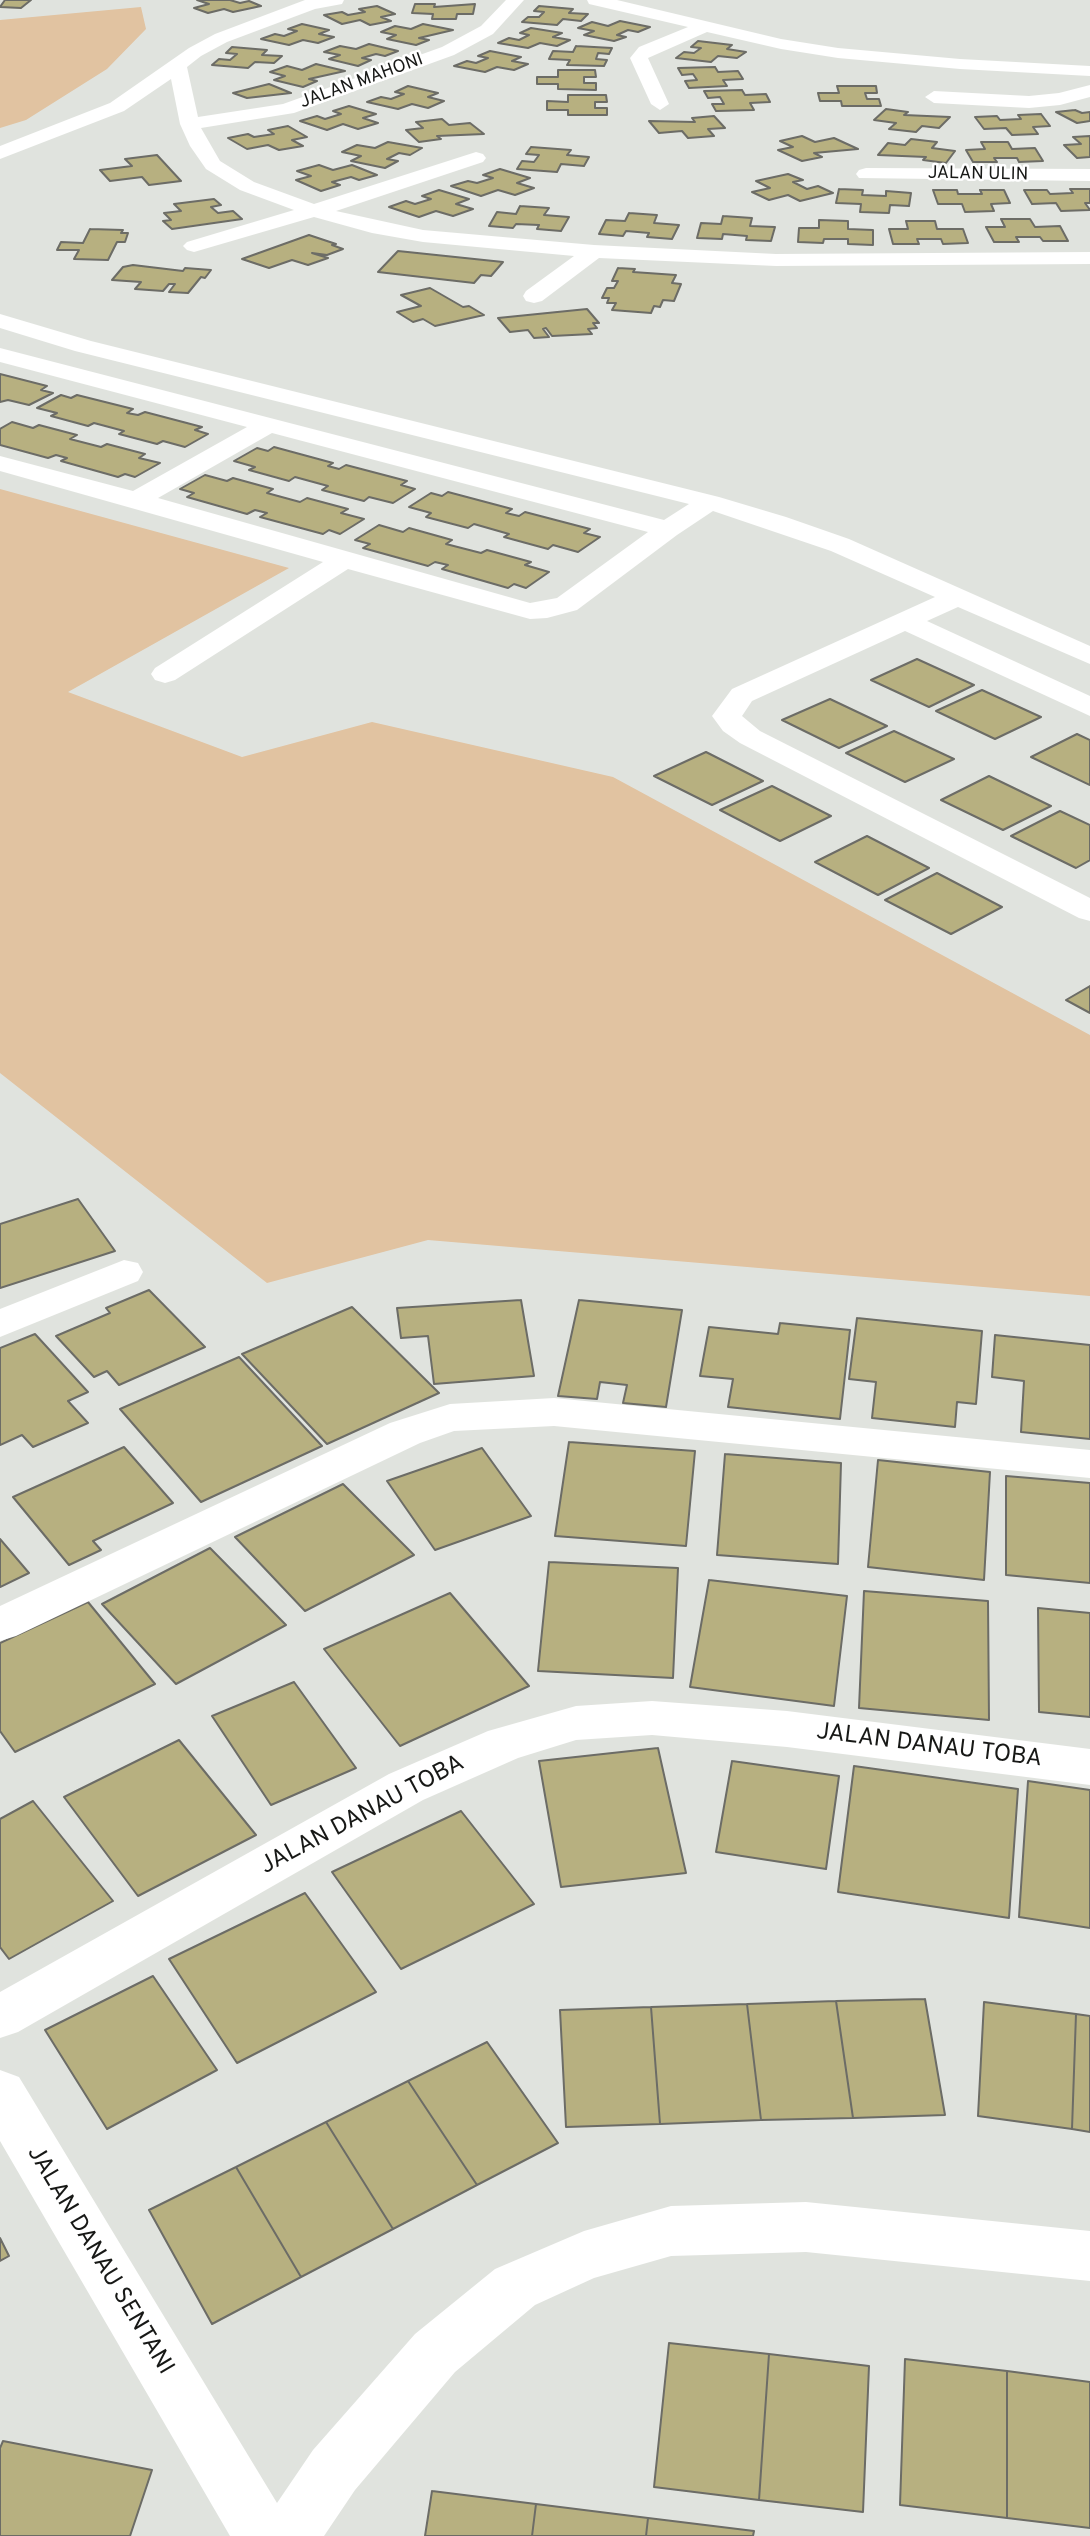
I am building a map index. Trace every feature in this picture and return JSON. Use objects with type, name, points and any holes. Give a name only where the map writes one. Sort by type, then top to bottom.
[{"type":"street","points":[[0,153],[86,120],[141,93],[195,52],[220,38],[306,2],[336,0]]},
{"type":"street","name":"JALAN MAHONI","points":[[190,124],[287,109],[448,51],[487,30],[516,0]]},
{"type":"street","points":[[595,0],[704,27],[838,53],[960,64],[1090,71]]},
{"type":"street","points":[[660,104],[639,58],[645,51],[704,27]]},
{"type":"street","points":[[178,66],[190,124],[200,146],[226,174],[247,186],[314,211],[372,227],[423,236],[593,251],[776,260],[1090,258]]},
{"type":"street","points":[[934,97],[994,103],[1029,102],[1060,99],[1090,91]]},
{"type":"street","points":[[141,93],[183,92]]},
{"type":"street","points":[[194,246],[314,211],[477,158]]},
{"type":"street","name":"JALAN ULIN","points":[[866,174],[1090,175]]},
{"type":"street","points":[[534,296],[593,251]]},
{"type":"street","points":[[0,321],[83,346],[710,502],[840,545],[1090,656]]},
{"type":"street","points":[[0,355],[668,529]]},
{"type":"street","points":[[136,500],[270,424]]},
{"type":"street","points":[[0,463],[506,606],[547,610],[567,604],[668,529],[710,502]]},
{"type":"street","points":[[165,674],[343,561]]},
{"type":"street","points":[[957,597],[742,695],[727,716],[733,725],[750,737],[1090,911]]},
{"type":"street","points":[[907,622],[1090,707]]},
{"type":"street","points":[[0,1324],[124,1272]]},
{"type":"street","points":[[0,1625],[405,1433],[450,1418],[554,1412],[1090,1464]]},
{"type":"street","name":"JALAN DANAU TOBA","points":[[0,2017],[406,1787],[504,1744],[576,1723],[653,1718],[787,1729],[1090,1767]]},
{"type":"street","name":"JALAN DANAU SENTANI","points":[[0,2093],[263,2536]]},
{"type":"street","points":[[289,2536],[334,2470],[435,2353],[515,2287],[584,2256],[671,2231],[806,2227],[1090,2256]]},
{"type":"shaded area","points":[[141,7],[146,29],[107,69],[26,120],[0,128],[0,20]]},
{"type":"shaded area","points":[[0,489],[289,568],[68,692],[242,757],[372,722],[613,777],[1090,1035],[1090,1296],[428,1240],[267,1283],[0,1073]]},
{"type":"building","points":[[5,0],[31,0],[21,8],[0,7]]},
{"type":"building","points":[[197,0],[230,0],[240,3],[249,1],[261,6],[233,12],[224,9],[208,13],[194,8],[209,4]]},
{"type":"building","points":[[415,4],[435,4],[434,7],[475,4],[473,14],[457,14],[456,19],[432,19],[433,14],[412,13]]},
{"type":"building","points":[[377,6],[395,14],[381,17],[391,21],[370,25],[360,20],[342,24],[324,15],[342,12],[348,15],[365,12],[359,9]]},
{"type":"building","points":[[539,6],[573,9],[569,13],[588,14],[581,21],[563,19],[557,25],[522,22],[528,17],[539,17],[544,12],[534,11]]},
{"type":"building","points":[[620,21],[650,27],[638,32],[628,30],[617,35],[626,37],[614,41],[584,35],[594,31],[578,28],[592,22],[608,26]]},
{"type":"building","points":[[302,24],[329,30],[319,34],[334,37],[318,43],[303,40],[289,45],[261,39],[275,34],[284,36],[297,31],[288,29]]},
{"type":"building","points":[[423,24],[453,30],[419,38],[429,40],[416,45],[387,39],[396,35],[381,32],[395,26],[411,29]]},
{"type":"building","points":[[531,28],[562,33],[553,37],[570,40],[557,46],[540,43],[528,48],[498,43],[509,38],[519,40],[529,35],[520,33]]},
{"type":"building","points":[[698,41],[732,45],[727,49],[746,52],[737,58],[718,56],[711,62],[676,58],[684,52],[694,53],[701,48],[691,47]]},
{"type":"building","points":[[369,44],[398,51],[385,56],[376,54],[362,58],[371,60],[358,66],[329,59],[340,55],[324,52],[340,46],[356,49]]},
{"type":"building","points":[[576,46],[612,48],[609,54],[598,53],[596,59],[607,60],[604,66],[567,65],[570,60],[549,59],[553,51],[573,52]]},
{"type":"building","points":[[232,47],[267,50],[262,55],[282,56],[274,63],[255,62],[248,68],[212,65],[219,59],[230,60],[237,54],[226,53]]},
{"type":"building","points":[[490,51],[521,57],[512,61],[528,64],[514,70],[497,67],[485,72],[454,66],[467,61],[476,63],[488,58],[478,56]]},
{"type":"building","points":[[316,64],[345,71],[309,79],[317,81],[303,87],[274,80],[285,76],[270,72],[287,66],[302,70]]},
{"type":"building","points":[[715,67],[718,72],[738,71],[743,79],[723,80],[727,86],[689,88],[685,81],[697,80],[693,74],[682,75],[678,68]]},
{"type":"building","points":[[558,70],[595,70],[596,77],[584,77],[584,83],[596,83],[596,90],[558,89],[558,84],[537,84],[537,77],[558,77]]},
{"type":"building","points":[[269,84],[291,93],[247,98],[233,93]]},
{"type":"building","points":[[408,86],[438,93],[428,97],[444,101],[428,108],[412,104],[398,109],[367,102],[381,97],[391,99],[404,94],[395,92]]},
{"type":"building","points":[[837,86],[876,86],[877,93],[865,93],[867,99],[879,99],[881,106],[842,106],[841,101],[820,101],[818,93],[839,93]]},
{"type":"building","points":[[742,90],[745,95],[766,94],[770,102],[750,103],[754,110],[716,111],[712,104],[724,104],[720,97],[708,98],[704,91]]},
{"type":"building","points":[[568,95],[606,95],[607,102],[595,102],[595,108],[607,108],[607,115],[568,115],[568,110],[547,110],[547,101],[568,102]]},
{"type":"building","points":[[349,106],[376,114],[363,118],[378,123],[358,129],[343,124],[327,130],[300,121],[317,116],[325,119],[341,114],[333,111]]},
{"type":"building","points":[[886,109],[908,112],[904,115],[950,117],[939,128],[922,126],[916,132],[889,129],[896,123],[874,120]]},
{"type":"building","points":[[1056,112],[1090,112],[1090,121],[1077,123]]},
{"type":"building","points":[[1041,114],[1050,126],[1033,127],[1038,134],[1012,135],[1006,128],[984,129],[975,117],[997,116],[1000,120],[1021,119],[1018,115]]},
{"type":"building","points":[[714,116],[725,128],[708,129],[714,136],[688,138],[682,131],[659,133],[649,121],[695,122],[692,118]]},
{"type":"building","points":[[442,119],[449,125],[470,123],[484,134],[437,136],[441,139],[419,142],[406,130],[423,128],[416,122]]},
{"type":"building","points":[[288,126],[307,137],[292,140],[303,146],[279,150],[268,145],[247,149],[228,138],[248,134],[254,137],[274,134],[268,130]]},
{"type":"building","points":[[802,136],[815,142],[834,138],[858,149],[814,153],[822,157],[802,161],[778,150],[793,147],[780,141]]},
{"type":"building","points":[[1090,136],[1090,157],[1077,158],[1064,145],[1081,144],[1073,137]]},
{"type":"building","points":[[911,139],[937,142],[932,148],[955,151],[946,163],[923,160],[926,157],[878,155],[888,143],[905,145]]},
{"type":"building","points":[[388,142],[422,148],[410,155],[399,153],[387,159],[398,161],[385,168],[351,161],[361,156],[342,152],[357,145],[375,148]]},
{"type":"building","points":[[981,142],[1008,142],[1012,149],[1035,148],[1043,161],[1019,162],[1017,158],[994,158],[997,162],[973,162],[966,150],[985,149]]},
{"type":"building","points":[[531,147],[571,150],[567,155],[589,157],[584,166],[561,164],[557,172],[517,169],[522,161],[534,162],[539,155],[526,154]]},
{"type":"building","points":[[157,155],[181,181],[149,185],[142,177],[110,181],[100,170],[132,166],[125,159]]},
{"type":"building","points":[[319,165],[333,170],[352,165],[377,175],[359,180],[351,177],[332,182],[340,185],[321,191],[296,180],[311,176],[297,171]]},
{"type":"building","points":[[500,169],[530,178],[517,183],[534,188],[515,195],[498,190],[481,196],[451,186],[493,178],[483,175]]},
{"type":"building","points":[[788,174],[803,180],[793,182],[807,189],[818,186],[833,193],[800,201],[788,195],[769,200],[752,192],[770,188],[756,181]]},
{"type":"building","points":[[839,189],[863,190],[862,195],[886,196],[886,191],[911,193],[909,206],[890,205],[889,213],[860,212],[861,204],[836,203]]},
{"type":"building","points":[[1070,189],[1090,189],[1090,203],[1085,203],[1090,210],[1061,211],[1056,203],[1032,204],[1024,190],[1047,190],[1050,194],[1073,193]]},
{"type":"building","points":[[439,190],[469,199],[456,204],[473,209],[453,216],[436,211],[419,217],[389,207],[406,201],[415,204],[431,199],[422,196]]},
{"type":"building","points":[[933,190],[982,194],[980,190],[1004,190],[1010,203],[991,204],[994,211],[965,212],[962,204],[938,204]]},
{"type":"building","points":[[214,199],[221,205],[211,207],[218,213],[233,211],[242,219],[172,229],[163,221],[171,220],[164,213],[181,211],[174,204]]},
{"type":"building","points":[[520,206],[549,208],[544,215],[569,217],[561,231],[537,229],[539,225],[516,224],[513,228],[489,226],[497,212],[516,214]]},
{"type":"building","points":[[629,213],[657,215],[654,223],[679,225],[672,239],[647,237],[649,233],[626,231],[623,236],[599,234],[606,220],[625,221]]},
{"type":"building","points":[[723,216],[752,218],[750,226],[775,227],[771,241],[746,240],[747,236],[723,234],[722,239],[697,238],[701,223],[721,224]]},
{"type":"building","points":[[1001,219],[1030,219],[1035,227],[1060,226],[1068,241],[1016,237],[1019,242],[994,242],[986,227],[1005,227]]},
{"type":"building","points":[[819,220],[848,221],[848,229],[873,230],[873,245],[848,244],[848,239],[824,239],[823,243],[798,242],[799,228],[819,228]]},
{"type":"building","points":[[906,221],[935,221],[937,229],[963,229],[968,243],[943,244],[941,239],[917,239],[919,244],[893,244],[889,229],[908,229]]},
{"type":"building","points":[[90,229],[123,230],[121,233],[128,233],[125,242],[117,242],[108,260],[74,259],[79,250],[57,250],[61,242],[83,243]]},
{"type":"building","points":[[309,235],[343,249],[327,255],[312,253],[328,258],[308,265],[292,260],[269,268],[242,259]]},
{"type":"building","points":[[398,251],[503,262],[491,276],[481,275],[474,283],[378,272]]},
{"type":"building","points":[[133,265],[183,271],[185,268],[211,270],[205,278],[201,277],[188,293],[169,292],[175,284],[169,284],[163,291],[135,289],[141,282],[112,280],[123,267]]},
{"type":"building","points":[[618,268],[635,269],[633,272],[676,275],[672,283],[681,284],[674,301],[663,300],[660,307],[654,306],[651,313],[612,310],[616,303],[607,303],[609,298],[602,298],[607,288],[614,288],[618,281],[612,281]]},
{"type":"building","points":[[430,288],[463,307],[469,306],[484,315],[435,326],[423,319],[413,322],[397,312],[421,306],[401,295]]},
{"type":"building","points":[[587,309],[599,323],[593,323],[597,328],[588,329],[592,334],[552,336],[546,328],[543,329],[549,337],[534,338],[528,330],[510,332],[498,318]]},
{"type":"building","points":[[0,374],[47,386],[41,390],[53,393],[29,405],[8,400],[0,402]]},
{"type":"building","points":[[61,395],[71,398],[77,395],[133,409],[127,413],[138,415],[145,412],[202,427],[195,430],[208,434],[185,447],[163,441],[157,444],[119,434],[124,431],[94,423],[88,426],[51,416],[57,413],[37,408]]},
{"type":"building","points":[[12,422],[33,428],[39,425],[77,435],[70,439],[101,447],[107,444],[145,454],[139,458],[160,463],[135,477],[125,474],[118,477],[61,461],[67,458],[56,455],[48,458],[0,445],[0,429]]},
{"type":"building","points":[[274,447],[333,463],[328,466],[339,469],[346,465],[407,481],[401,485],[415,489],[393,503],[369,497],[364,501],[322,490],[328,486],[295,477],[289,481],[249,470],[255,467],[234,461],[257,448],[268,451]]},
{"type":"building","points":[[205,475],[227,481],[233,478],[273,489],[267,493],[300,502],[307,498],[348,509],[341,513],[364,519],[340,534],[329,530],[323,534],[260,517],[267,513],[255,510],[247,514],[187,497],[194,493],[180,489]]},
{"type":"building","points":[[448,492],[512,509],[506,513],[519,516],[525,512],[590,529],[584,533],[600,537],[578,552],[553,545],[548,549],[504,537],[509,534],[474,524],[468,528],[426,517],[431,513],[409,507],[431,493],[442,496]]},
{"type":"building","points":[[379,525],[403,532],[409,528],[452,540],[446,544],[481,553],[487,550],[531,562],[525,565],[549,572],[526,588],[514,584],[508,588],[442,569],[448,565],[435,562],[428,566],[363,548],[370,544],[355,540]]},
{"type":"building","points":[[917,659],[974,685],[929,707],[871,680]]},
{"type":"building","points":[[982,690],[1041,717],[995,739],[936,711]]},
{"type":"building","points":[[830,699],[887,726],[839,748],[782,720]]},
{"type":"building","points":[[894,731],[954,759],[905,782],[846,753]]},
{"type":"building","points":[[1077,734],[1090,740],[1090,785],[1031,757]]},
{"type":"building","points":[[706,752],[763,781],[712,805],[654,776]]},
{"type":"building","points":[[989,776],[1051,806],[1003,830],[941,800]]},
{"type":"building","points":[[772,786],[831,816],[780,841],[720,810]]},
{"type":"building","points":[[1060,811],[1090,825],[1090,860],[1076,868],[1011,836]]},
{"type":"building","points":[[867,836],[929,868],[878,895],[815,862]]},
{"type":"building","points":[[937,873],[1002,907],[951,934],[885,900]]},
{"type":"building","points":[[1090,986],[1090,1013],[1066,1000]]},
{"type":"building","points":[[78,1199],[115,1251],[0,1288],[0,1224]]},
{"type":"building","points":[[149,1290],[205,1347],[119,1385],[107,1371],[94,1377],[56,1336],[110,1313],[106,1308]]},
{"type":"building","points":[[521,1300],[534,1376],[434,1384],[428,1336],[401,1338],[397,1308]]},
{"type":"building","points":[[579,1300],[682,1310],[666,1407],[623,1403],[627,1385],[600,1382],[597,1399],[558,1396]]},
{"type":"building","points":[[352,1307],[439,1393],[327,1444],[242,1354]]},
{"type":"building","points":[[857,1318],[982,1331],[976,1404],[957,1402],[955,1427],[872,1418],[876,1382],[849,1379]]},
{"type":"building","points":[[780,1323],[850,1330],[840,1419],[728,1407],[733,1379],[700,1376],[709,1327],[778,1334]]},
{"type":"building","points":[[35,1334],[88,1392],[68,1401],[88,1423],[33,1447],[22,1435],[0,1445],[0,1348]]},
{"type":"building","points":[[995,1335],[1090,1345],[1090,1439],[1021,1432],[1024,1381],[992,1377]]},
{"type":"building","points":[[239,1357],[322,1446],[201,1502],[120,1409]]},
{"type":"building","points":[[569,1442],[695,1451],[686,1546],[555,1536]]},
{"type":"building","points":[[124,1447],[173,1503],[93,1541],[101,1550],[69,1565],[13,1497]]},
{"type":"building","points":[[482,1448],[531,1516],[435,1550],[387,1481]]},
{"type":"building","points":[[725,1454],[841,1463],[838,1564],[717,1555]]},
{"type":"building","points":[[878,1460],[990,1472],[984,1580],[868,1567]]},
{"type":"building","points":[[1006,1476],[1090,1483],[1090,1583],[1006,1575]]},
{"type":"building","points":[[343,1484],[414,1555],[305,1611],[235,1537]]},
{"type":"building","points":[[0,1539],[29,1573],[0,1587]]},
{"type":"building","points":[[210,1548],[286,1625],[176,1684],[102,1604]]},
{"type":"building","points":[[549,1562],[678,1568],[673,1678],[538,1671]]},
{"type":"building","points":[[709,1580],[847,1596],[834,1706],[690,1687]]},
{"type":"building","points":[[864,1591],[988,1601],[989,1720],[859,1708]]},
{"type":"building","points":[[450,1593],[529,1686],[400,1746],[324,1649]]},
{"type":"building","points":[[88,1602],[155,1684],[15,1752],[0,1731],[0,1643]]},
{"type":"building","points":[[1038,1608],[1090,1613],[1090,1717],[1039,1712]]},
{"type":"building","points":[[294,1682],[356,1768],[271,1805],[212,1716]]},
{"type":"building","points":[[179,1740],[256,1835],[138,1896],[64,1797]]},
{"type":"building","points":[[658,1748],[686,1873],[561,1887],[539,1761]]},
{"type":"building","points":[[732,1761],[839,1776],[826,1869],[716,1852]]},
{"type":"building","points":[[854,1766],[1018,1789],[1009,1918],[838,1892]]},
{"type":"building","points":[[1028,1781],[1090,1790],[1090,1928],[1019,1917]]},
{"type":"building","points":[[33,1801],[113,1901],[9,1959],[0,1947],[0,1819]]},
{"type":"building","points":[[461,1811],[534,1904],[401,1969],[332,1872]]},
{"type":"building","points":[[305,1893],[376,1992],[237,2063],[169,1959]]},
{"type":"building","points":[[153,1976],[217,2070],[107,2129],[45,2030]]},
{"type":"building","points":[[925,1999],[945,2115],[853,2118],[836,2001]]},
{"type":"building","points":[[836,2001],[853,2118],[761,2120],[747,2004]]},
{"type":"building","points":[[984,2002],[1076,2014],[1072,2129],[978,2116]]},
{"type":"building","points":[[747,2004],[761,2120],[660,2124],[651,2007]]},
{"type":"building","points":[[651,2007],[660,2124],[566,2127],[560,2010]]},
{"type":"building","points":[[1076,2014],[1090,2016],[1090,2132],[1072,2129]]},
{"type":"building","points":[[487,2042],[558,2143],[477,2185],[408,2081]]},
{"type":"building","points":[[408,2081],[477,2185],[393,2229],[326,2122]]},
{"type":"building","points":[[326,2122],[393,2229],[301,2277],[236,2167]]},
{"type":"building","points":[[236,2167],[301,2277],[212,2324],[149,2210]]},
{"type":"building","points":[[0,2238],[9,2256],[0,2261]]},
{"type":"building","points":[[669,2343],[769,2354],[759,2500],[654,2487]]},
{"type":"building","points":[[769,2354],[869,2366],[863,2512],[759,2500]]},
{"type":"building","points":[[905,2359],[1007,2371],[1007,2518],[900,2505]]},
{"type":"building","points":[[1007,2371],[1090,2382],[1090,2528],[1007,2518]]},
{"type":"building","points":[[3,2441],[152,2470],[130,2536],[0,2536],[0,2448]]},
{"type":"building","points":[[432,2491],[536,2504],[532,2536],[425,2536]]},
{"type":"building","points":[[536,2504],[648,2518],[646,2536],[532,2536]]},
{"type":"building","points":[[648,2518],[754,2531],[753,2536],[646,2536]]}]
